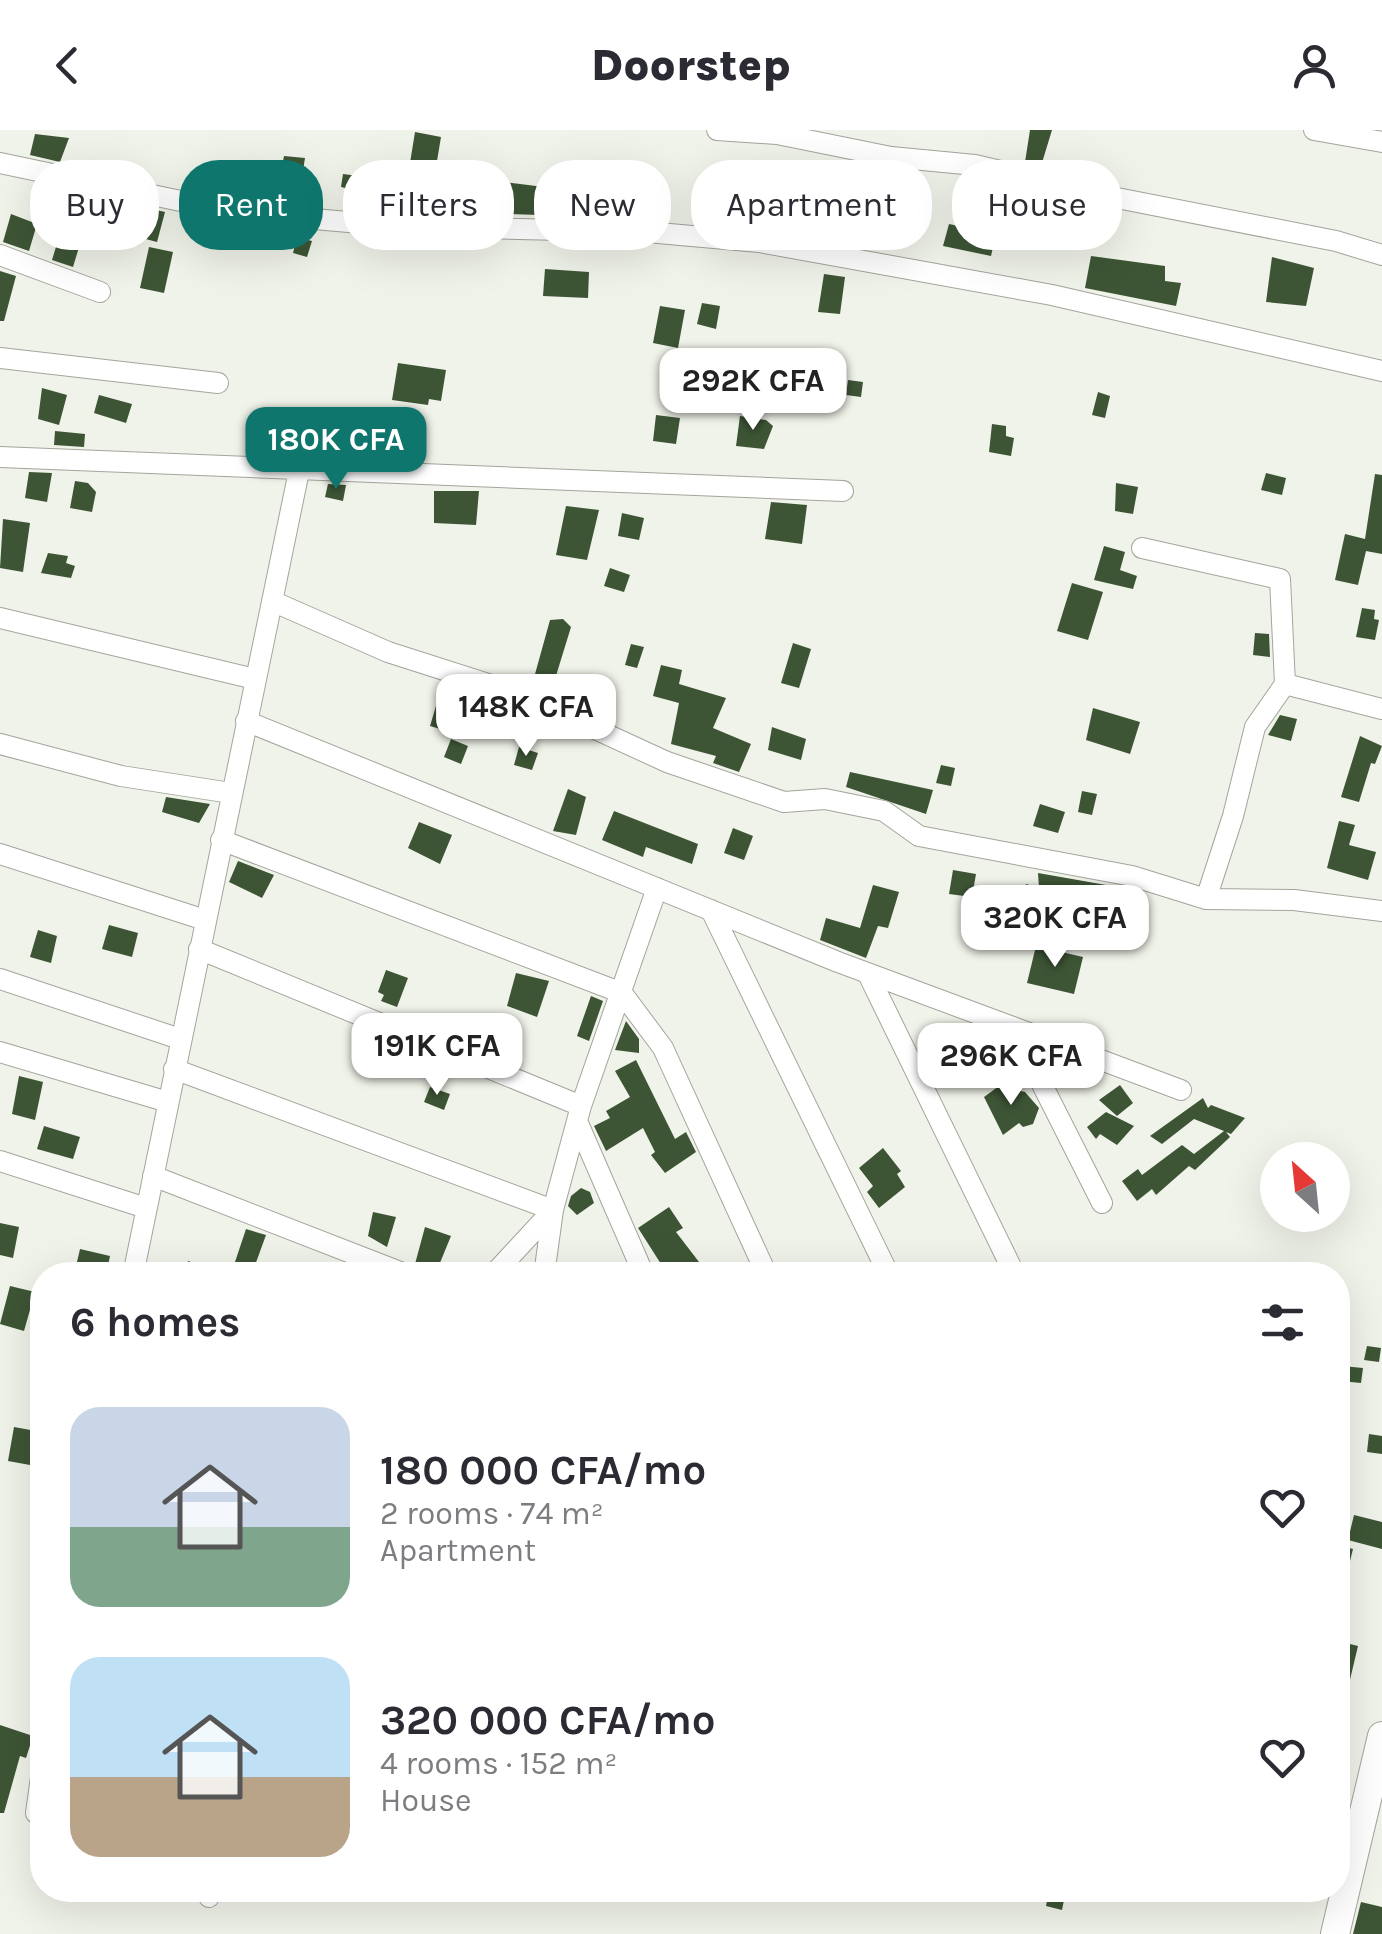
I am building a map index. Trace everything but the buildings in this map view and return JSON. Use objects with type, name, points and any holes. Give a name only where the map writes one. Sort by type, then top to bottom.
[{"type":"highway","points":[[1350,1871],[1382,1736]]},
{"type":"highway","points":[[1335,1934],[1343,1902]]},
{"type":"street","points":[[718,130],[777,134],[890,157],[975,164],[1117,198],[1336,240],[1382,256]]},
{"type":"street","points":[[1314,130],[1382,142]]},
{"type":"street","points":[[0,163],[233,212],[394,226],[647,232],[759,242],[1052,296],[1382,371]]},
{"type":"street","points":[[0,255],[100,292]]},
{"type":"street","points":[[0,358],[218,383]]},
{"type":"street","points":[[0,457],[843,491]]},
{"type":"street","points":[[136,1262],[299,470]]},
{"type":"street","points":[[1142,548],[1280,579],[1285,684],[1255,727],[1234,816],[1206,898]]},
{"type":"street","points":[[272,601],[388,652],[519,694],[667,762],[784,802],[825,799],[884,811],[920,836],[1132,876],[1206,898],[1294,900],[1382,911]]},
{"type":"street","points":[[0,618],[255,679]]},
{"type":"street","points":[[1285,684],[1382,708]]},
{"type":"street","points":[[246,721],[868,974],[1181,1090]]},
{"type":"street","points":[[0,744],[121,776],[231,793]]},
{"type":"street","points":[[221,840],[622,994],[664,1048],[761,1262]]},
{"type":"street","points":[[0,854],[205,920]]},
{"type":"street","points":[[546,1262],[553,1210],[579,1113],[658,888]]},
{"type":"street","points":[[711,910],[883,1262]]},
{"type":"street","points":[[199,949],[579,1113],[639,1262]]},
{"type":"street","points":[[868,974],[1009,1262]]},
{"type":"street","points":[[0,979],[180,1039]]},
{"type":"street","points":[[1012,1027],[1102,1203]]},
{"type":"street","points":[[0,1052],[168,1102]]},
{"type":"street","points":[[174,1069],[553,1210]]},
{"type":"street","points":[[0,1161],[146,1208]]},
{"type":"street","points":[[153,1176],[375,1262]]},
{"type":"street","points":[[505,1262],[553,1210]]}]
